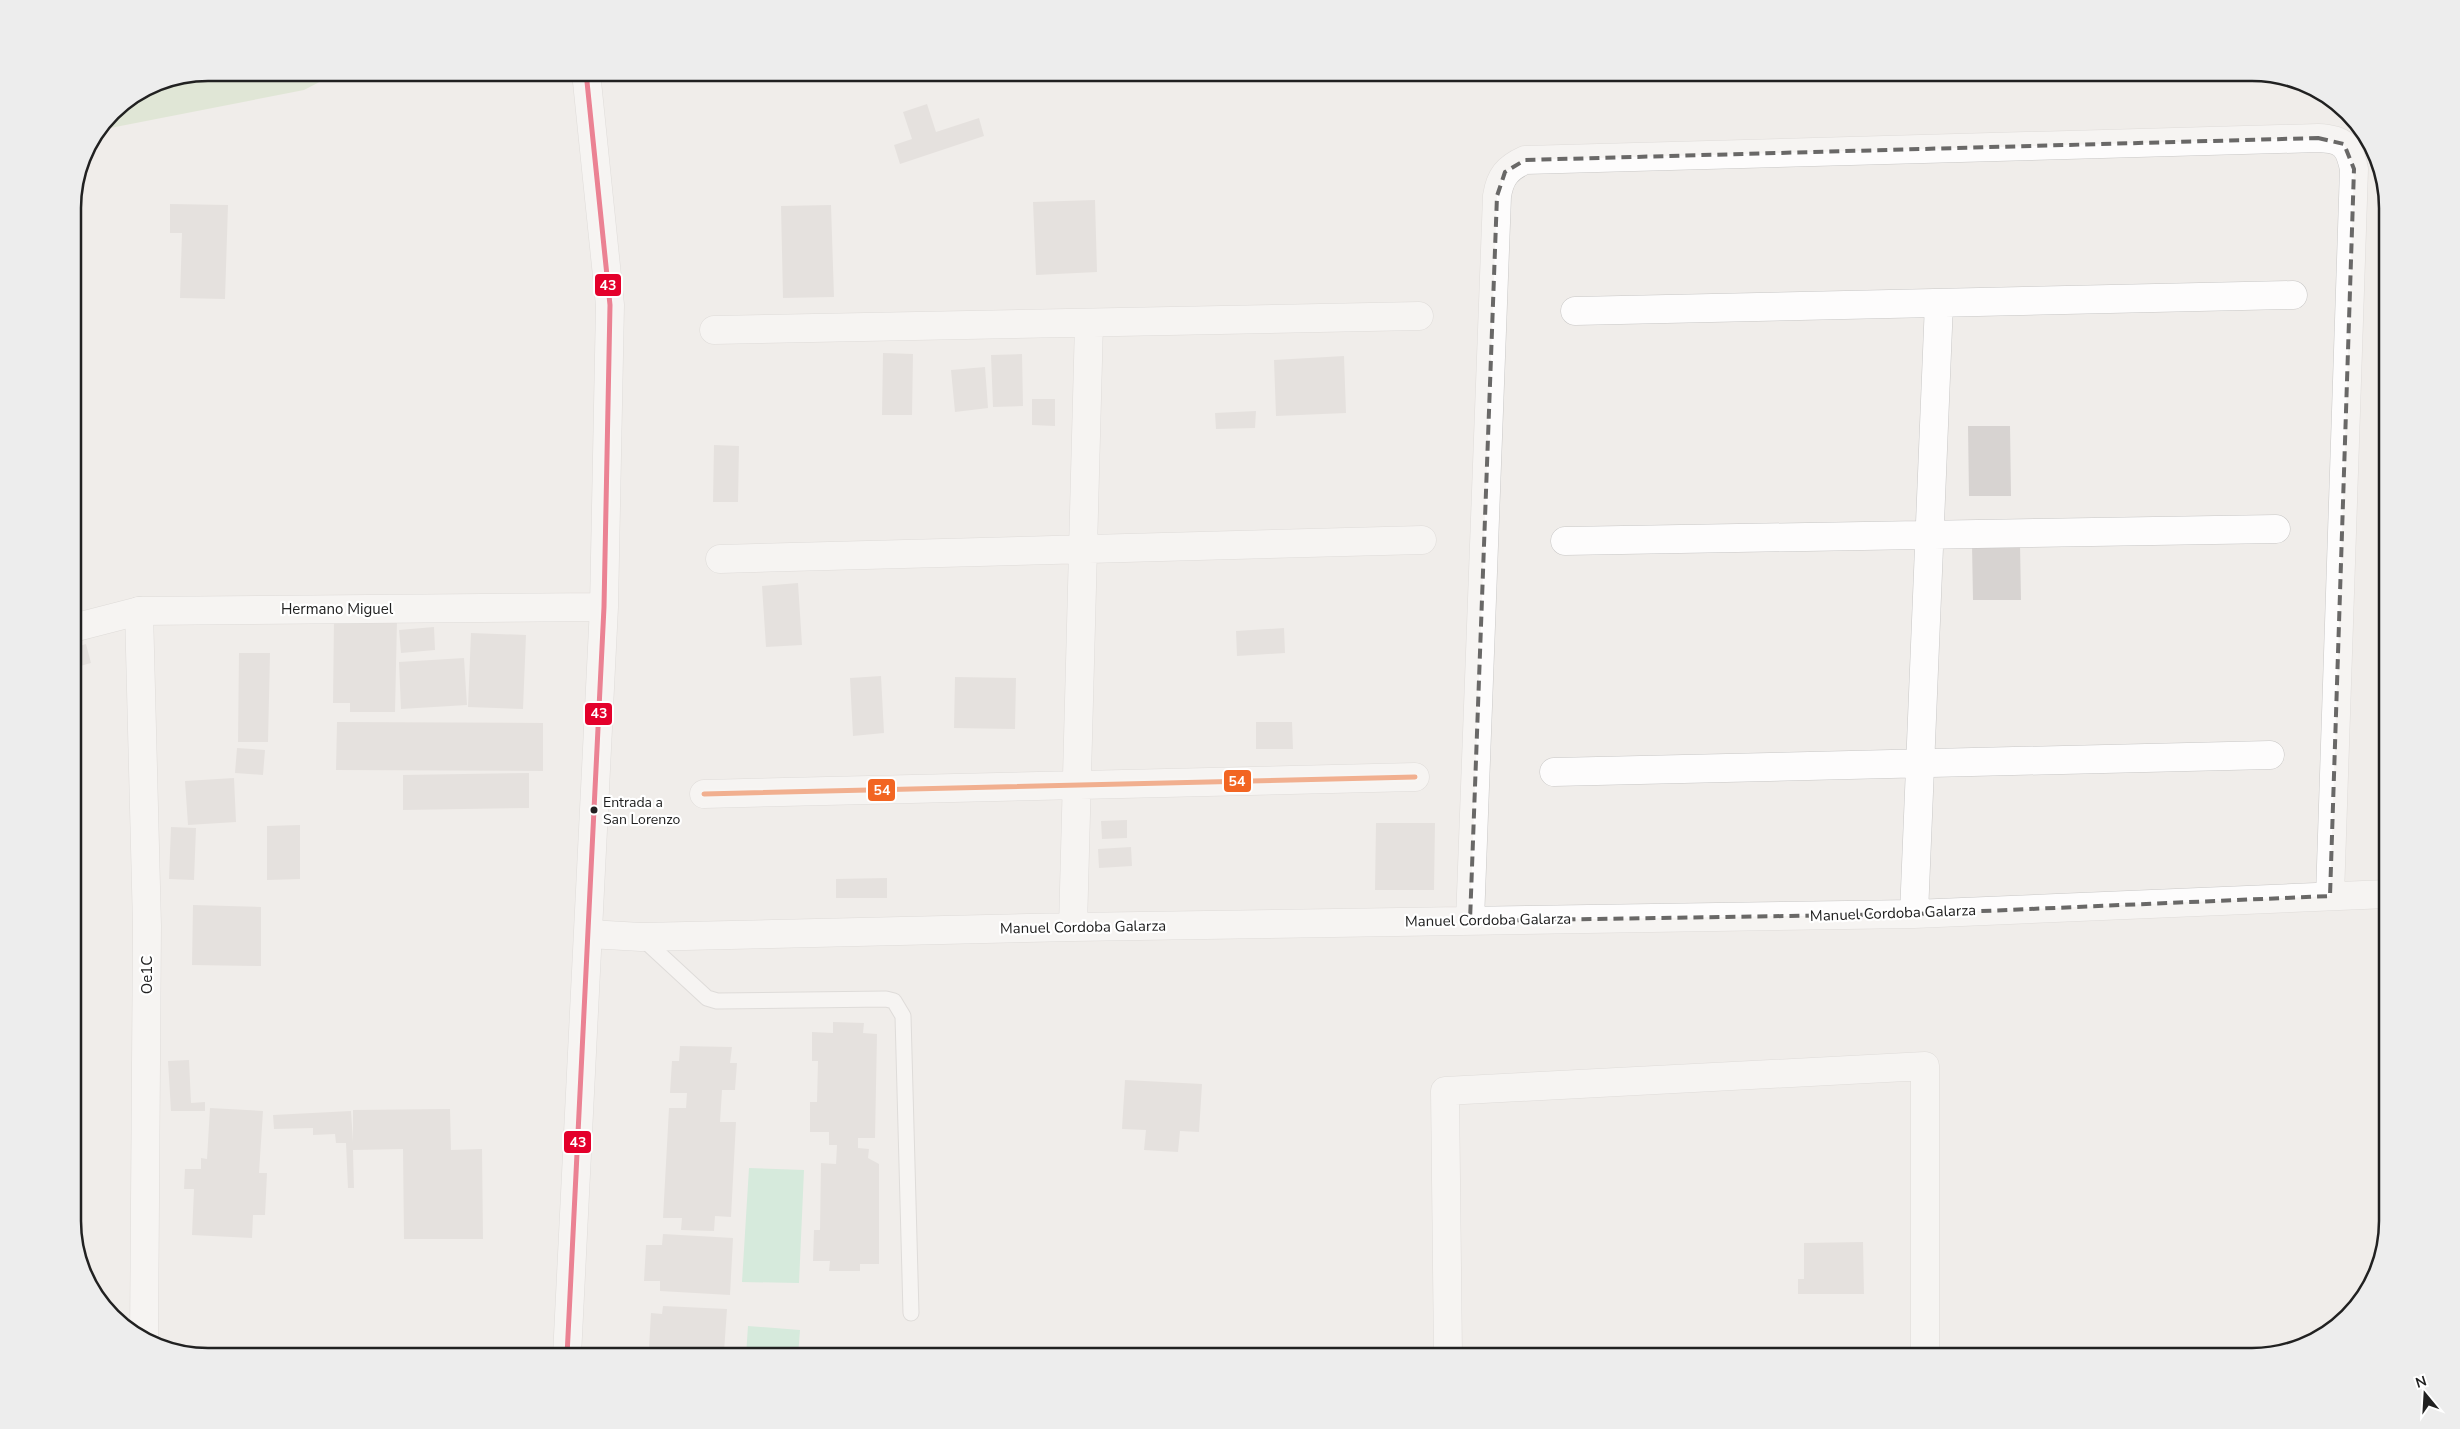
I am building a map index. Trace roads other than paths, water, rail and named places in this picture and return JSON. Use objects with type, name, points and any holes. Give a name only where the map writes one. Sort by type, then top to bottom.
[{"type":"street","points":[[567,1348],[604,607],[610,305],[587,82]]},
{"type":"street","points":[[1470,920],[1497,196],[1499,183],[1505,172],[1525,160],[2318,138],[2332,139],[2344,144],[2350,152],[2354,169],[2330,896]]},
{"type":"street","points":[[1575,311],[2293,295]]},
{"type":"street","points":[[1914,914],[1939,303]]},
{"type":"street","points":[[714,330],[1419,316]]},
{"type":"street","points":[[1073,927],[1089,323]]},
{"type":"street","points":[[1566,541],[2276,529]]},
{"type":"street","points":[[720,559],[1422,540]]},
{"type":"street","name":"Hermano Miguel","points":[[82,626],[139,611],[604,607]]},
{"type":"street","name":"Oe1C","points":[[139,611],[147,926],[144,1330]]},
{"type":"street","points":[[1554,772],[2270,755]]},
{"type":"street","points":[[704,794],[1415,778]]},
{"type":"street","name":"Manuel Cordoba Galarza","points":[[589,934],[641,937],[1073,927],[1914,914],[2379,894]]},
{"type":"street","points":[[1448,1348],[1445,1091],[1925,1066],[1925,1348]]},
{"type":"lane","points":[[641,937],[707,998],[717,1001],[886,998],[894,1001],[903,1016],[911,1313]]},
{"type":"place","name":"Entrada a San Lorenzo","points":[[594,810]]}]
